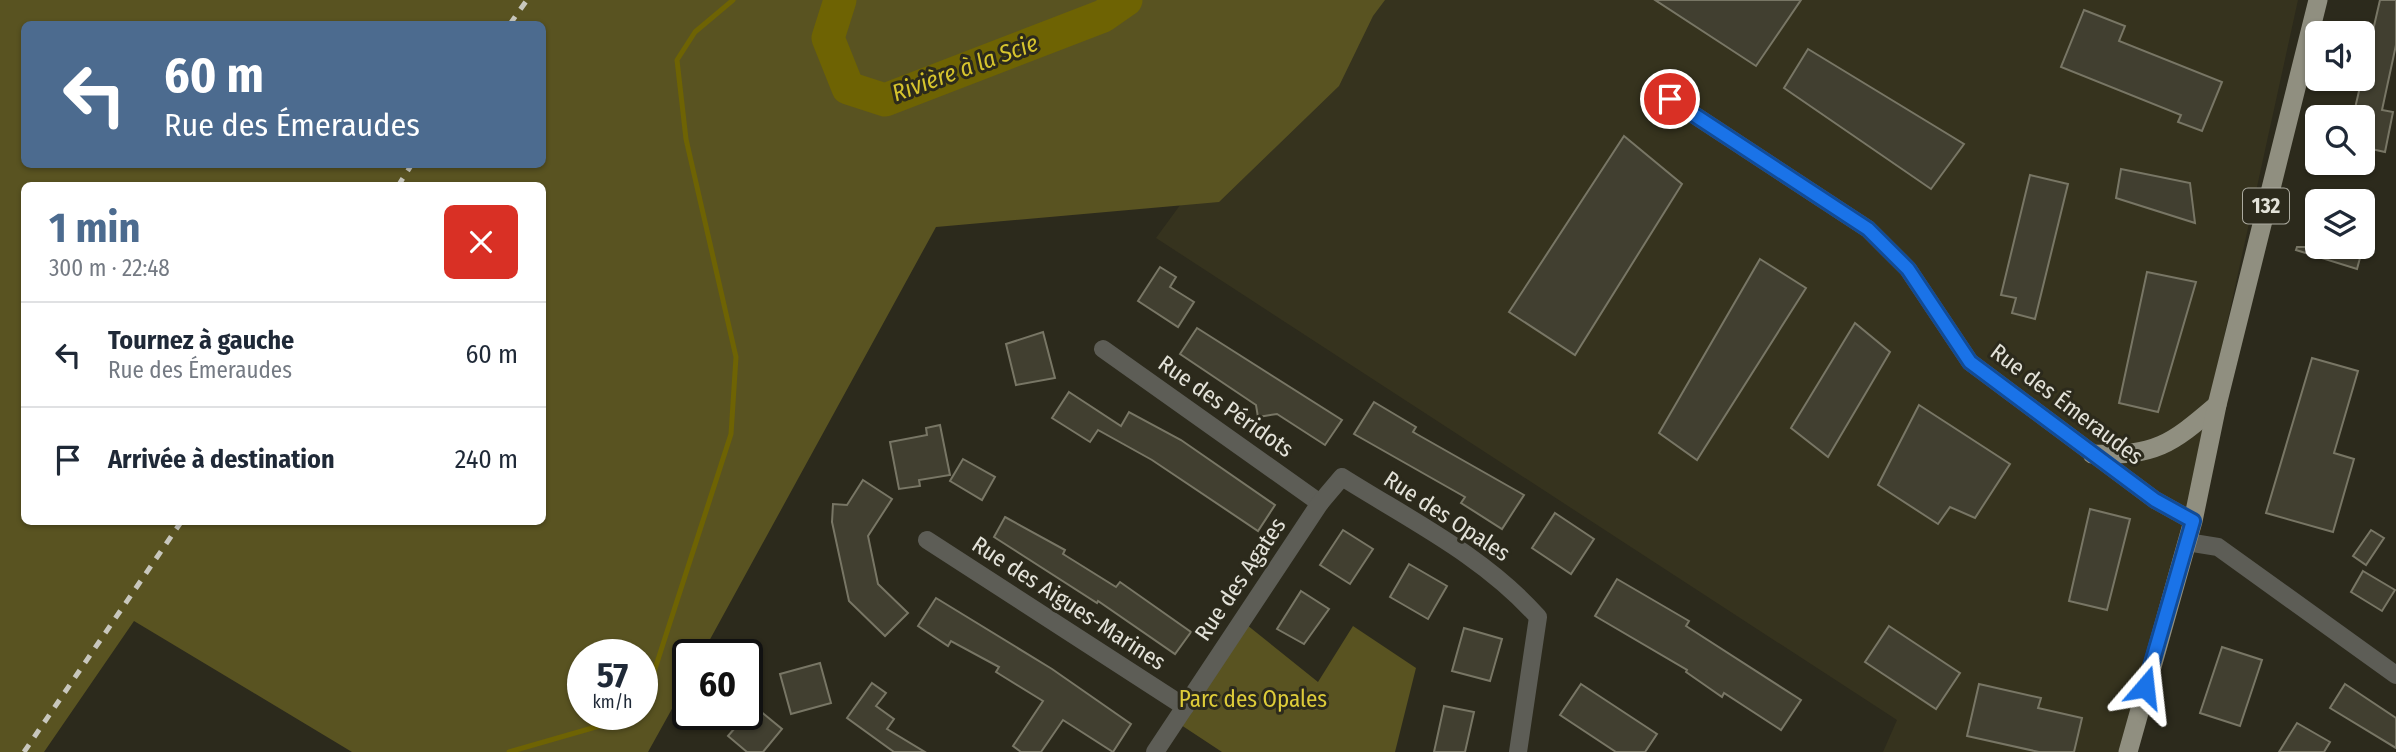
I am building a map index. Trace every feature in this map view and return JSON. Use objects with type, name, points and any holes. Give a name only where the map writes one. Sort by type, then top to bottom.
[{"type":"main road","name":"132","points":[[2128,752],[2188,542],[2217,405],[2318,0]]},
{"type":"main road","points":[[2092,454],[2123,455],[2154,450],[2179,437],[2217,405]]},
{"type":"street","name":"Rue des Émeraudes","points":[[1670,99],[1868,229],[1908,269],[1970,362],[2155,500],[2193,521]]},
{"type":"street","name":"Rue des Péridots","points":[[1103,349],[1320,503]]},
{"type":"street","name":"Rue des Opales","points":[[1320,503],[1342,477],[1487,567],[1538,617],[1518,752]]},
{"type":"street","name":"Rue des Agates","points":[[1155,752],[1320,503]]},
{"type":"street","name":"Rue des Aigues-Marines","points":[[927,540],[1185,707]]},
{"type":"street","points":[[2188,542],[2218,547],[2396,675]]},
{"type":"shaded area","points":[[1330,0],[2298,0],[2133,752],[1883,752],[1897,720],[1156,238]]},
{"type":"green space","points":[[0,0],[1385,0],[1373,16],[1339,86],[1219,202],[936,227],[710,639],[672,639],[672,709],[648,752],[352,752],[134,621],[44,752],[0,752]]},
{"type":"green space","name":"Parc des Opales","points":[[1242,621],[1318,682],[1353,626],[1416,668],[1395,752],[1222,752],[1175,721]]},
{"type":"building","points":[[1655,0],[1801,0],[1756,66]]},
{"type":"building","points":[[2380,0],[2396,0],[2396,45],[2382,110],[2393,112],[2385,152],[2375,150],[2375,105],[2356,105],[2359,91],[2375,91],[2375,22]]},
{"type":"building","points":[[2084,10],[2125,26],[2119,41],[2222,82],[2202,131],[2178,122],[2181,115],[2061,67]]},
{"type":"building","points":[[1808,49],[1964,144],[1931,189],[1784,88]]},
{"type":"building","points":[[1624,136],[1682,184],[1575,355],[1509,312]]},
{"type":"building","points":[[2121,169],[2190,183],[2195,223],[2116,198]]},
{"type":"building","points":[[2030,175],[2068,184],[2035,319],[2012,313],[2016,298],[2001,295]]},
{"type":"building","points":[[2297,247],[2305,247],[2305,253],[2296,250]]},
{"type":"building","points":[[1760,259],[1806,288],[1697,460],[1659,433]]},
{"type":"building","points":[[2325,259],[2360,259],[2357,269]]},
{"type":"building","points":[[1160,267],[1176,277],[1170,287],[1194,302],[1178,327],[1138,301]]},
{"type":"building","points":[[2147,272],[2196,282],[2158,412],[2119,403]]},
{"type":"building","points":[[1855,323],[1890,352],[1828,457],[1791,428]]},
{"type":"building","points":[[1197,328],[1342,420],[1325,445],[1277,414],[1258,417],[1256,405],[1180,354]]},
{"type":"building","points":[[1043,332],[1055,378],[1016,385],[1006,344]]},
{"type":"building","points":[[2312,358],[2358,371],[2334,453],[2354,459],[2333,532],[2266,513]]},
{"type":"building","points":[[1069,392],[1121,426],[1129,412],[1181,440],[1275,505],[1258,531],[1152,460],[1098,430],[1090,442],[1052,418]]},
{"type":"building","points":[[1374,402],[1416,427],[1413,432],[1524,495],[1502,529],[1461,503],[1465,497],[1354,434]]},
{"type":"building","points":[[1919,405],[2010,464],[1975,518],[1950,507],[1938,524],[1878,485]]},
{"type":"building","points":[[940,425],[950,475],[919,480],[920,486],[899,489],[890,442],[927,435],[926,428]]},
{"type":"building","points":[[963,459],[995,477],[982,500],[950,481]]},
{"type":"building","points":[[863,480],[892,499],[868,536],[878,584],[908,613],[885,636],[849,601],[832,522],[833,504],[847,505]]},
{"type":"building","points":[[2090,509],[2130,519],[2107,610],[2069,601]]},
{"type":"building","points":[[1555,513],[1594,539],[1571,574],[1532,548]]},
{"type":"building","points":[[1005,517],[1065,550],[1063,554],[1116,587],[1120,582],[1191,632],[1175,654],[1098,601],[1097,603],[994,537]]},
{"type":"building","points":[[1343,530],[1373,549],[1350,584],[1320,565]]},
{"type":"building","points":[[2371,530],[2384,538],[2366,565],[2353,556]]},
{"type":"building","points":[[1409,564],[1447,586],[1428,619],[1390,597]]},
{"type":"building","points":[[2363,571],[2395,590],[2382,611],[2351,592]]},
{"type":"building","points":[[1617,579],[1689,621],[1686,626],[1801,700],[1781,730],[1724,693],[1722,697],[1686,672],[1687,670],[1595,616]]},
{"type":"building","points":[[1301,591],[1329,609],[1304,644],[1277,629]]},
{"type":"building","points":[[936,598],[1052,669],[1131,724],[1113,752],[1063,720],[1041,752],[1021,752],[1013,746],[1043,701],[996,672],[999,667],[951,641],[948,646],[918,626]]},
{"type":"building","points":[[1889,626],[1960,673],[1936,709],[1865,662]]},
{"type":"building","points":[[1464,628],[1502,639],[1490,681],[1452,671]]},
{"type":"building","points":[[2222,647],[2262,660],[2240,726],[2200,713]]},
{"type":"building","points":[[820,663],[831,703],[791,714],[780,674]]},
{"type":"building","points":[[872,683],[886,693],[876,706],[894,719],[887,729],[925,752],[894,752],[847,718]]},
{"type":"building","points":[[1581,684],[1657,734],[1645,752],[1616,752],[1560,715]]},
{"type":"building","points":[[1979,684],[2041,698],[2038,708],[2082,718],[2074,752],[2039,752],[1967,736]]},
{"type":"building","points":[[2345,684],[2396,718],[2396,748],[2330,708]]},
{"type":"building","points":[[1444,706],[1474,712],[1465,752],[1434,752]]},
{"type":"building","points":[[763,713],[782,729],[763,752],[747,752],[728,736],[733,730],[763,730]]},
{"type":"building","points":[[2297,723],[2330,742],[2324,752],[2279,752]]},
{"type":"waterway","points":[[658,660],[731,434],[736,357],[686,139],[677,60],[695,32],[733,0]]},
{"type":"waterway","name":"Rivière à la Scie","points":[[840,0],[828,38],[848,88],[885,100],[1103,16],[1126,0]]},
{"type":"waterway","points":[[509,752],[585,730]]},
{"type":"railway","points":[[512,21],[527,0]]},
{"type":"railway","points":[[401,182],[409,168]]},
{"type":"railway","points":[[24,752],[179,525]]},
{"type":"route","points":[[1670,99],[1868,229],[1908,269],[1970,362],[2000,387],[2155,500],[2193,521],[2145,687]]}]
